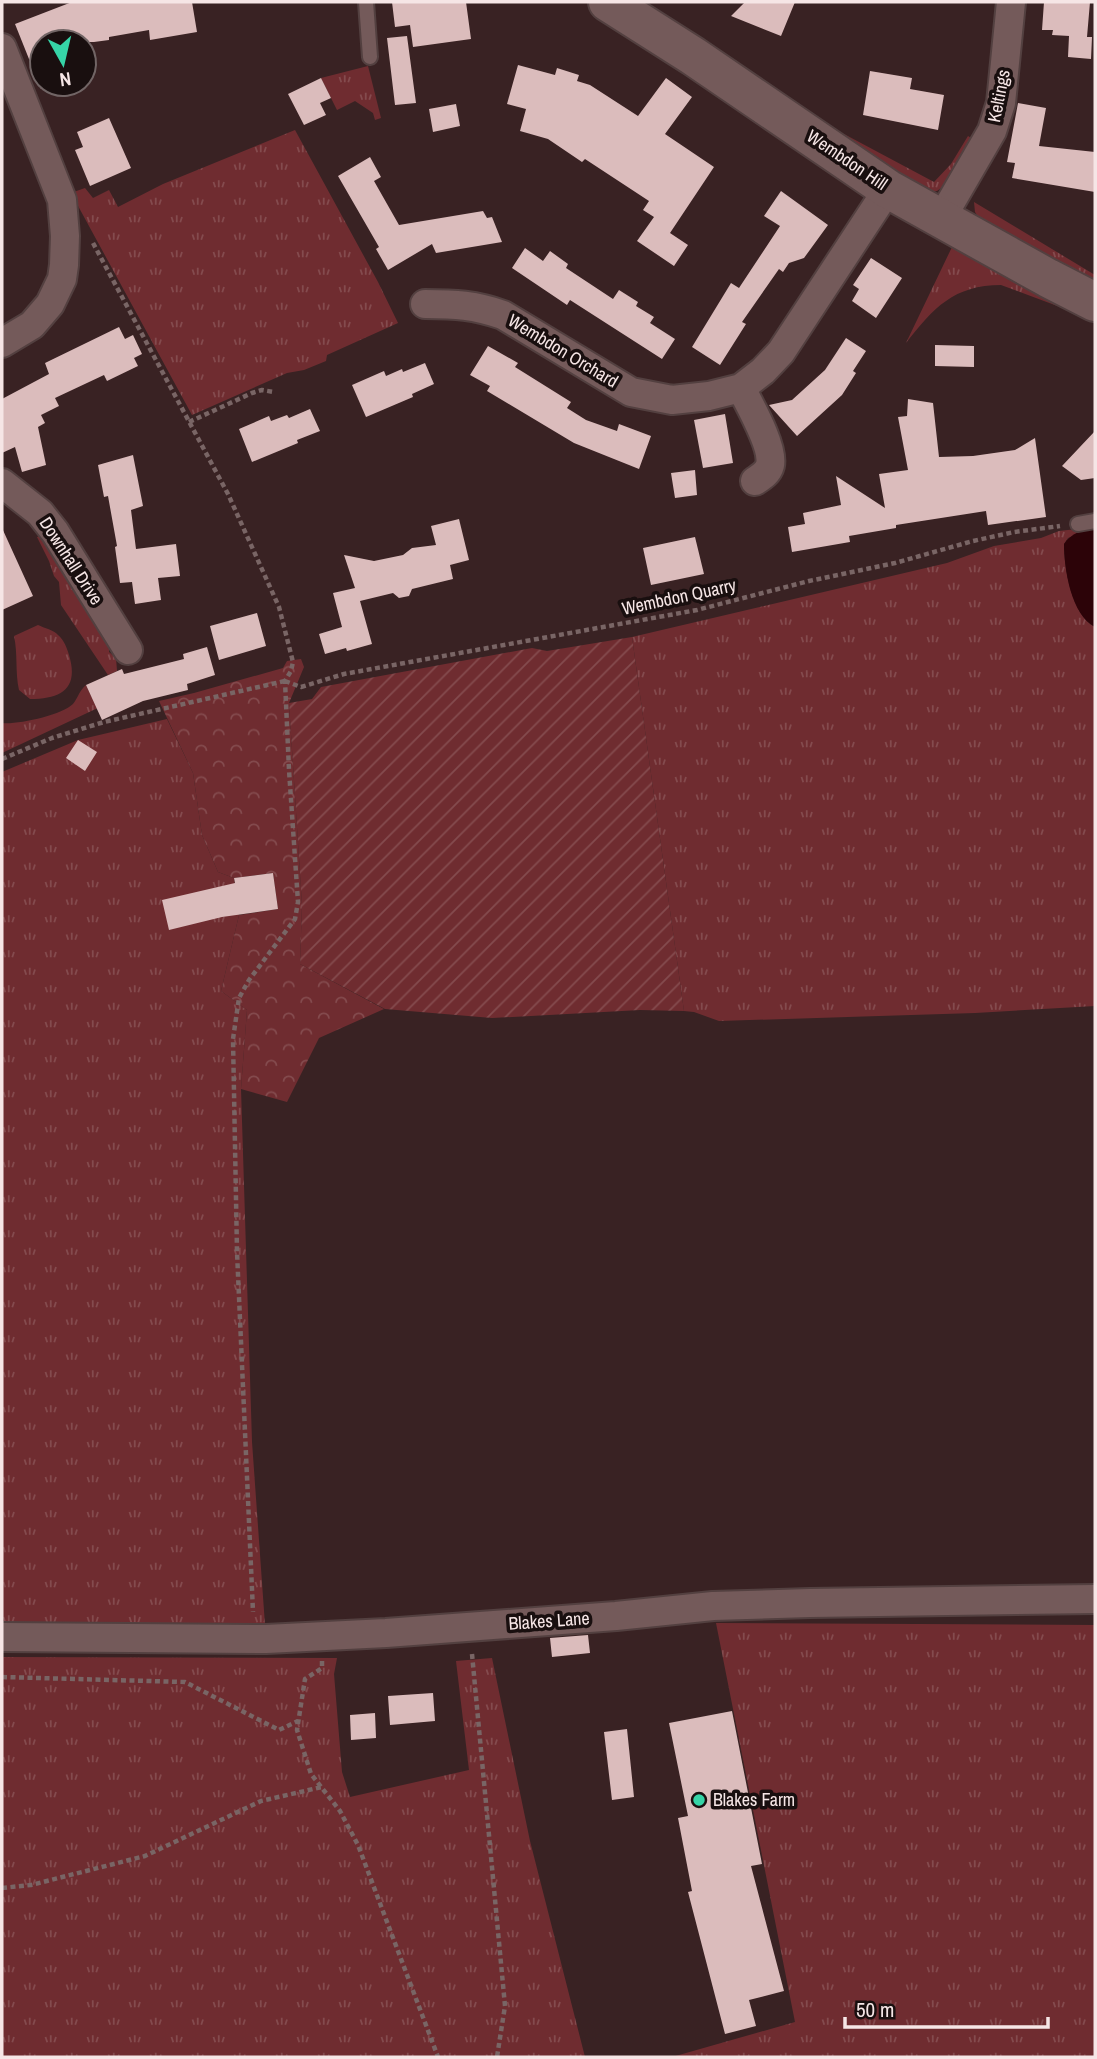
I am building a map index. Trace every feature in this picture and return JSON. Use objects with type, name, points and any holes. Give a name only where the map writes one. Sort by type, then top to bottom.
[{"type":"main road","name":"Wembdon Hill","points":[[608,2],[888,189],[1095,302]]},
{"type":"street","name":"Keltings","points":[[941,219],[992,131],[1001,103],[1011,2]]},
{"type":"street","points":[[2,48],[62,200],[65,236],[62,279],[50,304],[32,325],[2,343]]},
{"type":"street","name":"Wembdon Orchard","points":[[425,304],[461,304],[481,307],[503,315],[631,392],[672,400],[709,396],[740,388],[763,371],[781,352],[888,189]]},
{"type":"street","points":[[740,388],[757,419],[768,450],[770,464],[765,474],[755,481]]},
{"type":"street","name":"Downhall Drive","points":[[2,483],[40,513],[55,532],[128,650]]},
{"type":"street","name":"Blakes Lane","points":[[2,1637],[266,1639],[616,1616],[713,1606],[1095,1600]]},
{"type":"lane","points":[[366,2],[370,58]]},
{"type":"lane","points":[[1078,524],[1095,521]]},
{"type":"path","points":[[92,241],[228,494],[279,607],[293,662],[285,681],[298,902],[295,919],[249,980],[239,998],[233,1039],[237,1252],[253,1613],[266,1639]]},
{"type":"path","points":[[189,422],[252,393],[262,390],[274,392]]},
{"type":"path","name":"Wembdon Quarry","points":[[2,759],[52,738],[104,722],[285,681],[301,687],[357,672],[697,610],[809,580],[907,560],[974,541],[1014,532],[1078,524]]},
{"type":"path","points":[[469,1626],[505,2006],[497,2057]]},
{"type":"path","points":[[321,1636],[322,1668],[305,1679],[297,1730],[312,1774],[340,1811],[358,1845],[410,1989],[438,2057]]},
{"type":"path","points":[[2,1677],[186,1682],[279,1730],[299,1720]]},
{"type":"path","points":[[2,1888],[31,1885],[145,1856],[261,1801],[322,1787]]},
{"type":"green space","points":[[368,66],[381,118],[375,120],[373,113],[355,101],[337,110],[321,78]]},
{"type":"green space","points":[[295,130],[398,323],[327,355],[326,361],[304,370],[287,373],[192,415],[71,193],[85,188],[93,198],[109,190],[118,207],[163,184]]},
{"type":"green space","points":[[844,134],[934,182],[951,164],[968,136],[974,140],[945,185],[937,191],[926,192],[840,140]]},
{"type":"green space","points":[[974,202],[1095,275],[1095,287],[979,218]]},
{"type":"green space","points":[[952,247],[1092,319],[1001,285],[985,286],[957,294],[946,301],[906,343]]},
{"type":"green space","points":[[1095,527],[1068,538],[1064,544],[1068,578],[1075,602],[1080,613],[1095,627],[1095,1006],[975,1013],[719,1021],[684,1011],[632,637],[947,563],[994,546],[1041,538],[1059,531]]},
{"type":"green space","points":[[46,536],[109,652],[116,658],[117,671],[108,675],[61,605],[59,582],[37,537]]},
{"type":"green space","points":[[38,625],[54,632],[64,642],[72,666],[72,676],[59,694],[30,699],[19,690],[14,636]]},
{"type":"green space","points":[[632,637],[684,1011],[640,1010],[492,1018],[385,1009],[300,964],[302,905],[289,703],[312,699],[321,687],[532,648],[547,651]]},
{"type":"green space","points":[[301,659],[304,667],[289,703],[302,905],[300,964],[384,1009],[319,1038],[287,1102],[241,1089],[247,1010],[221,991],[239,915],[278,909],[273,873],[234,878],[218,872],[202,835],[193,773],[159,701],[283,668],[287,661]]},
{"type":"green space","points":[[86,685],[95,704],[106,699],[102,706],[2,753],[2,723],[28,721],[59,712],[73,704]]},
{"type":"green space","points":[[167,719],[193,773],[202,835],[218,872],[234,878],[239,915],[221,991],[247,1010],[241,1089],[252,1442],[266,1639],[4,1628],[2,772],[78,740]]},
{"type":"green space","points":[[716,1623],[1095,1625],[1095,2057],[672,2057],[795,2022]]},
{"type":"green space","points":[[2,1657],[337,1658],[334,1674],[342,1772],[350,1797],[469,1770],[456,1661],[492,1658],[530,1841],[585,2057],[2,2057]]},
{"type":"shaded area","points":[[1095,527],[1095,627],[1080,612],[1070,590],[1064,544],[1074,535]]},
{"type":"building","points":[[72,2],[192,2],[197,32],[150,40],[149,30],[98,41],[98,28],[28,28],[28,56],[15,24]]},
{"type":"building","points":[[392,2],[466,2],[471,39],[413,47],[410,25],[395,27]]},
{"type":"building","points":[[745,2],[795,2],[781,36],[731,16]]},
{"type":"building","points":[[1044,2],[1090,2],[1087,37],[1052,35],[1053,30],[1042,30]]},
{"type":"building","points":[[407,36],[416,103],[395,105],[387,38]]},
{"type":"building","points":[[1069,36],[1092,37],[1091,59],[1068,57]]},
{"type":"building","points":[[518,65],[555,75],[557,68],[579,75],[577,81],[590,85],[638,116],[666,78],[692,97],[665,134],[714,167],[670,233],[688,245],[674,266],[637,241],[654,217],[643,210],[649,201],[585,159],[582,162],[548,139],[520,131],[526,109],[507,104]]},
{"type":"building","points":[[870,71],[912,78],[910,89],[944,95],[938,130],[863,115]]},
{"type":"building","points":[[321,78],[331,98],[320,103],[326,115],[304,125],[288,94]]},
{"type":"building","points":[[1018,103],[1046,108],[1039,146],[1095,152],[1095,192],[1012,178],[1015,163],[1007,162]]},
{"type":"building","points":[[456,104],[460,126],[433,132],[429,109]]},
{"type":"building","points":[[109,118],[131,168],[90,186],[75,150],[83,147],[77,132]]},
{"type":"building","points":[[370,157],[381,177],[374,181],[399,225],[483,211],[487,218],[492,217],[502,242],[436,253],[432,244],[388,270],[376,249],[379,247],[338,176]]},
{"type":"building","points":[[781,191],[828,225],[804,258],[789,263],[783,272],[779,269],[742,322],[746,324],[720,365],[692,347],[731,283],[739,288],[780,226],[764,216]]},
{"type":"building","points":[[525,248],[543,261],[550,251],[568,264],[566,268],[613,299],[619,290],[638,302],[636,306],[654,317],[650,323],[675,339],[662,359],[570,300],[567,305],[512,268]]},
{"type":"building","points":[[871,258],[902,278],[876,318],[852,301],[859,289],[853,285]]},
{"type":"building","points":[[119,327],[125,339],[133,335],[142,354],[134,358],[138,366],[107,381],[104,375],[55,398],[59,406],[41,415],[45,423],[38,427],[46,465],[22,472],[15,447],[2,453],[2,399],[49,374],[45,363]]},
{"type":"building","points":[[846,338],[866,351],[853,371],[856,373],[842,395],[797,436],[769,405],[792,400],[825,370]]},
{"type":"building","points":[[935,345],[974,346],[974,367],[935,366]]},
{"type":"building","points":[[488,346],[518,363],[515,367],[571,402],[567,408],[586,420],[617,431],[619,424],[651,436],[639,469],[574,443],[487,391],[490,386],[470,375]]},
{"type":"building","points":[[425,363],[434,384],[412,394],[413,397],[366,417],[352,385],[384,371],[386,376]]},
{"type":"building","points":[[908,399],[933,403],[939,457],[973,456],[1015,450],[1035,438],[1046,517],[988,525],[986,511],[896,525],[896,528],[849,536],[850,542],[792,552],[788,527],[805,524],[803,513],[841,505],[836,476],[885,508],[879,474],[908,470],[898,417],[907,416]]},
{"type":"building","points":[[310,409],[320,431],[252,462],[239,429],[269,416],[271,421],[287,415],[289,418]]},
{"type":"building","points":[[725,414],[733,463],[703,468],[694,420]]},
{"type":"building","points":[[1095,431],[1095,478],[1081,480],[1062,466]]},
{"type":"building","points":[[133,455],[143,506],[131,510],[136,549],[176,544],[180,576],[158,578],[161,600],[135,604],[132,582],[120,583],[108,496],[104,497],[98,465]]},
{"type":"building","points":[[695,470],[697,495],[675,498],[671,473]]},
{"type":"building","points":[[459,519],[469,560],[450,565],[453,579],[412,589],[409,596],[399,598],[393,593],[360,601],[372,644],[325,654],[319,634],[342,627],[333,593],[355,588],[344,555],[374,561],[403,555],[412,548],[436,545],[431,526]]},
{"type":"building","points":[[2,528],[33,596],[2,610]]},
{"type":"building","points":[[695,537],[704,574],[651,585],[643,548]]},
{"type":"building","points":[[257,613],[266,646],[219,660],[210,626]]},
{"type":"building","points":[[207,647],[215,675],[187,684],[188,690],[143,701],[102,720],[86,685],[122,669],[124,674],[184,659],[183,654]]},
{"type":"building","points":[[78,740],[97,752],[85,771],[66,758]]},
{"type":"building","points":[[273,873],[278,909],[222,917],[169,930],[162,900],[235,883],[234,878]]},
{"type":"building","points":[[588,1635],[590,1653],[552,1657],[550,1638]]},
{"type":"building","points":[[433,1693],[435,1721],[390,1725],[388,1696]]},
{"type":"building","points":[[732,1711],[762,1864],[751,1866],[784,1991],[749,2000],[756,2026],[725,2034],[688,1892],[692,1891],[678,1818],[688,1816],[669,1723]]},
{"type":"building","points":[[375,1713],[376,1738],[351,1740],[350,1715]]},
{"type":"building","points":[[627,1729],[634,1797],[612,1800],[604,1732]]},
{"type":"place","name":"Blakes Farm","points":[[699,1800]]}]
